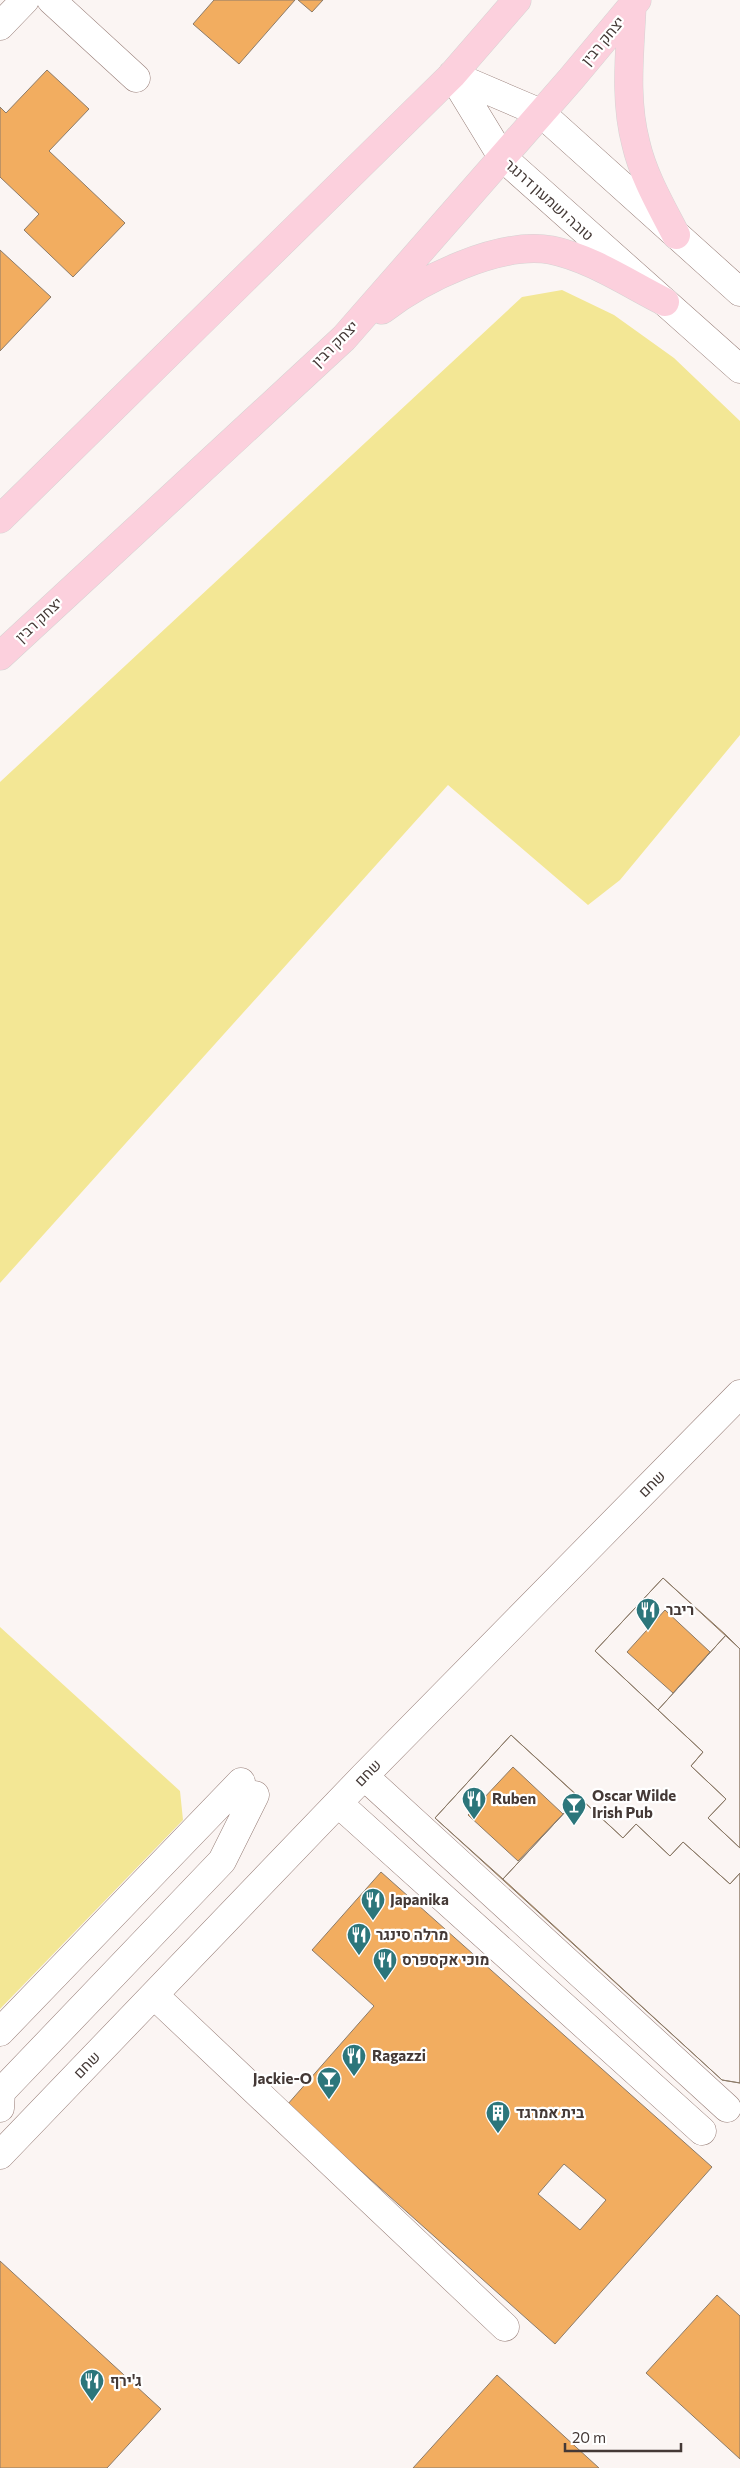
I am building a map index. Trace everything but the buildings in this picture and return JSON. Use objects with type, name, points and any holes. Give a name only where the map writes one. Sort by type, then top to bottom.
[{"type":"main road","points":[[0,519],[452,75],[517,0]]},
{"type":"main road","points":[[634,3],[629,72],[632,125],[643,164],[676,234]]},
{"type":"main road","name":"יצחק רבין","points":[[0,656],[344,338],[541,113],[634,3]]},
{"type":"main road","points":[[344,338],[397,298],[441,273],[484,258],[522,250],[550,250],[586,262],[666,302]]},
{"type":"street","points":[[0,26],[24,0]]},
{"type":"street","points":[[51,0],[136,78]]},
{"type":"street","points":[[452,75],[541,113],[740,292]]},
{"type":"street","name":"טובה ושמעון דרנגר","points":[[452,75],[502,157],[740,369]]},
{"type":"street","name":"שחם","points":[[0,2155],[364,1776],[740,1394]]},
{"type":"street","points":[[364,1776],[727,2108]]},
{"type":"street","points":[[0,2032],[248,1789],[222,1861],[1,2092],[0,2109],[19,2136]]},
{"type":"street","points":[[338,1804],[702,2131]]},
{"type":"street","points":[[154,1995],[505,2327]]},
{"type":"shaded area","points":[[562,290],[614,315],[674,358],[740,421],[740,735],[620,880],[588,905],[448,785],[0,1283],[0,782],[522,297]]},
{"type":"shaded area","points":[[0,1627],[180,1791],[183,1820],[0,2009]]},
{"type":"place","name":"ריבר","points":[[648,1631]]},
{"type":"place","name":"Ruben","points":[[474,1820]]},
{"type":"place","name":"Oscar Wilde Irish Pub","points":[[574,1826]]},
{"type":"place","name":"Japanika","points":[[373,1921]]},
{"type":"place","name":"מרלה סינגר","points":[[359,1956]]},
{"type":"place","name":"מוכי אקספרס","points":[[385,1981]]},
{"type":"place","name":"Ragazzi","points":[[354,2077]]},
{"type":"place","name":"Jackie-O","points":[[329,2100]]},
{"type":"place","name":"בית אמרגד","points":[[498,2134]]},
{"type":"place","name":"ג'ירף","points":[[92,2402]]}]
